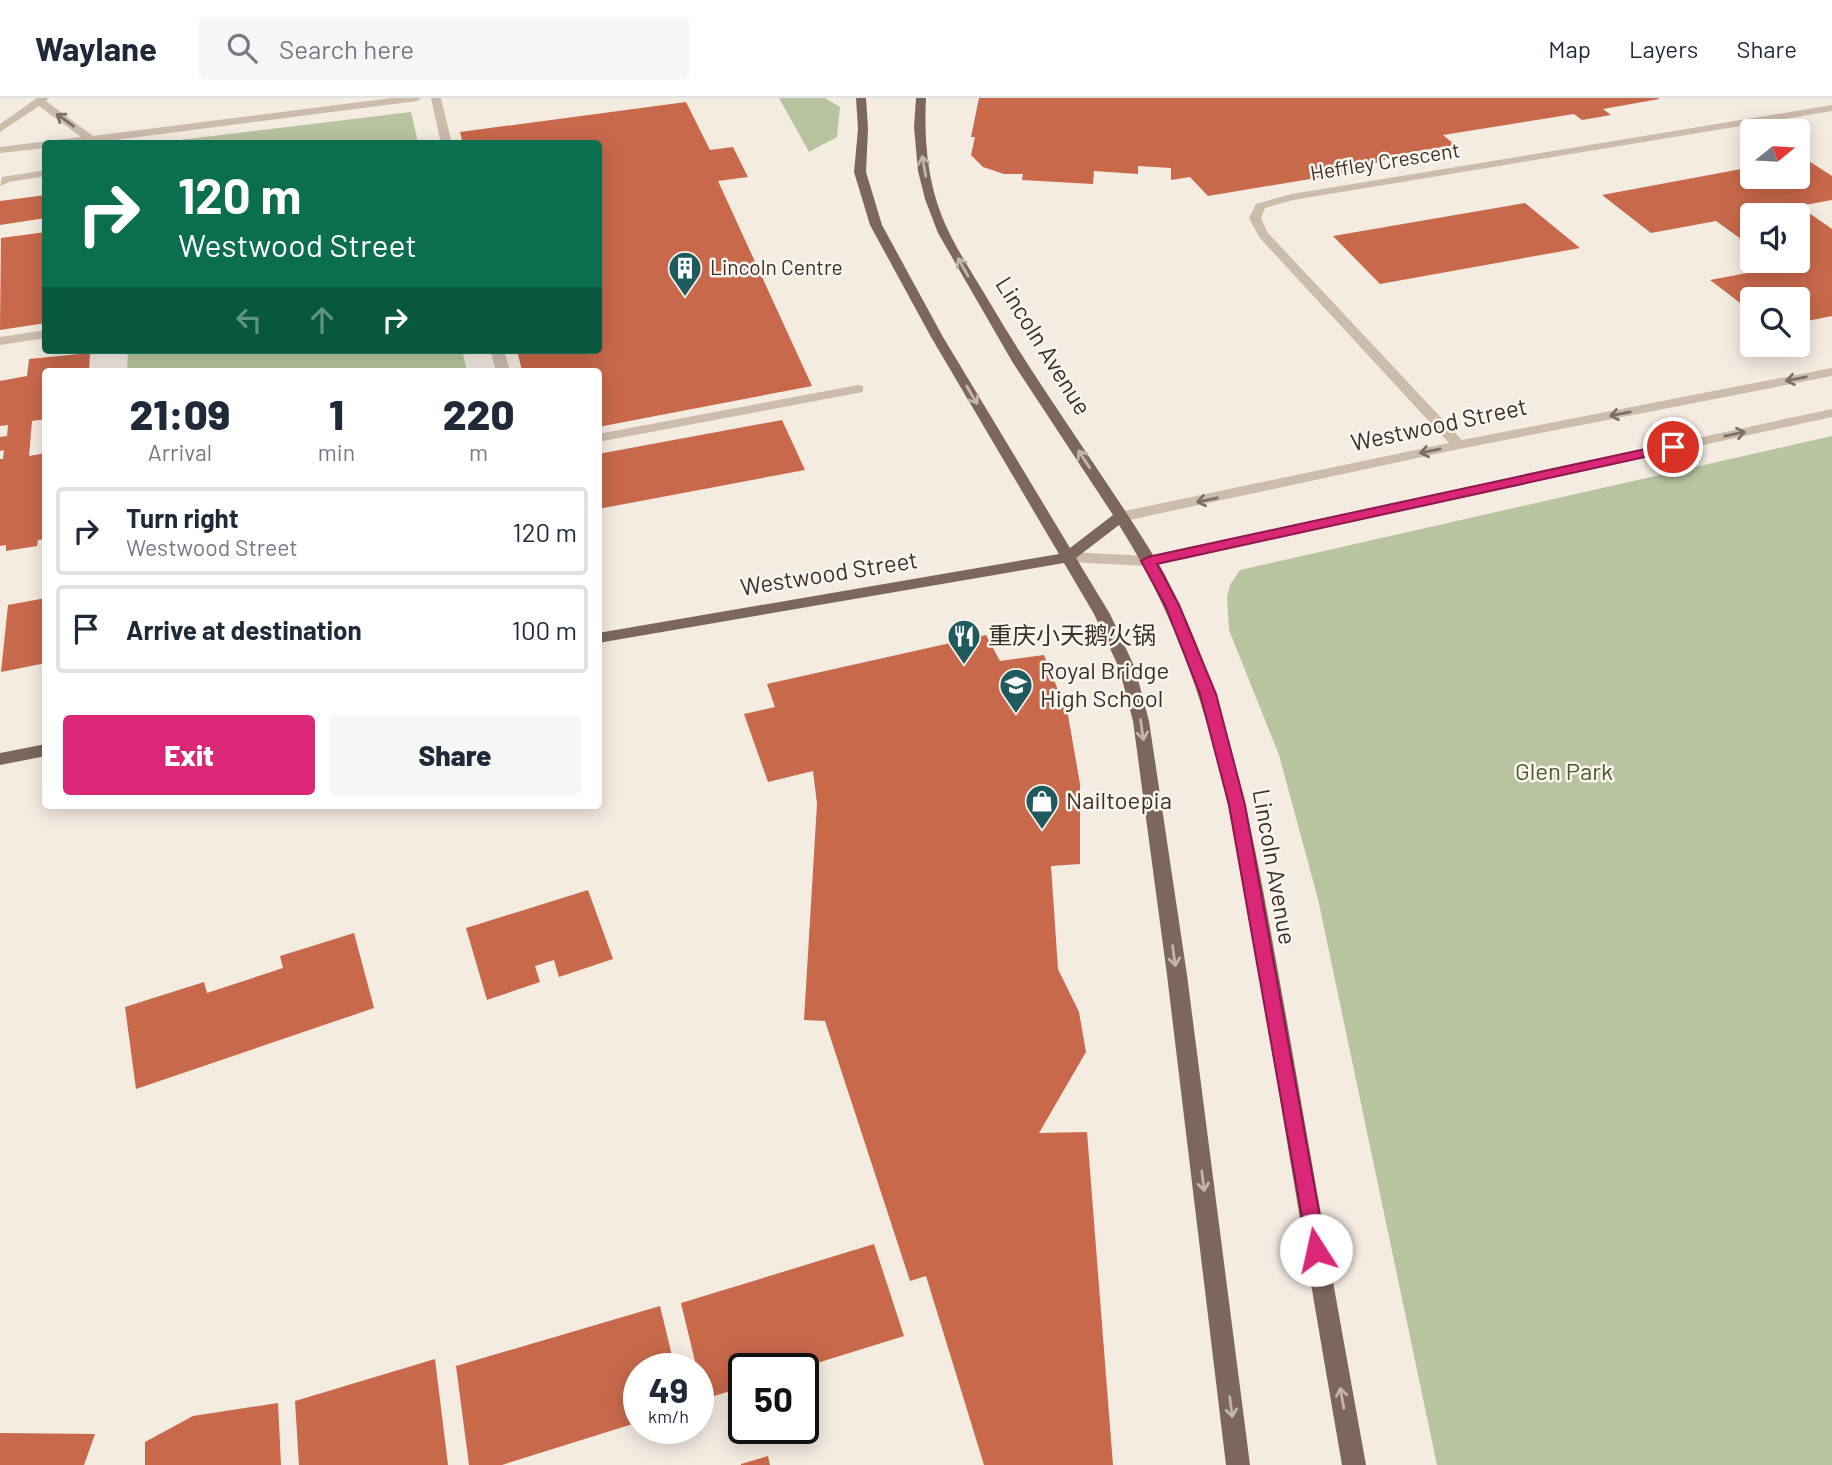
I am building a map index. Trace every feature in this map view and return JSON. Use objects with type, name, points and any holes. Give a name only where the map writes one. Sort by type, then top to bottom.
[{"type":"main road","name":"Lincoln Avenue","points":[[921,98],[922,158],[930,197],[943,231],[997,328],[1148,561],[1177,616],[1208,694],[1237,805],[1354,1465]]},
{"type":"main road","points":[[858,100],[863,129],[860,172],[876,225],[936,337],[1117,643],[1133,686],[1141,721],[1177,975],[1238,1465]]},
{"type":"main road","name":"Westwood Street","points":[[602,637],[1068,557],[1120,517]]},
{"type":"main road","points":[[0,760],[42,751]]},
{"type":"street","points":[[83,140],[118,139],[362,101],[417,98]]},
{"type":"street","points":[[436,98],[446,140]]},
{"type":"street","points":[[0,129],[42,100],[90,139]]},
{"type":"street","name":"Heffley Crescent","points":[[1459,445],[1263,234],[1255,218],[1260,206],[1292,197],[1832,108]]},
{"type":"street","points":[[0,150],[42,145]]},
{"type":"street","points":[[0,183],[6,179],[42,174]]},
{"type":"street","points":[[0,341],[42,335]]},
{"type":"street","name":"Westwood Street","points":[[1120,517],[1459,445],[1832,372]]},
{"type":"street","points":[[602,437],[858,389]]},
{"type":"street","name":"Westwood Street","points":[[1068,557],[1148,561],[1832,413]]},
{"type":"green space","points":[[779,98],[825,98],[840,107],[837,137],[809,152]]},
{"type":"green space","points":[[411,112],[417,140],[180,140]]},
{"type":"green space","points":[[128,354],[463,354],[466,368],[127,368]]},
{"type":"green space","name":"Glen Park","points":[[1832,436],[1832,1465],[1437,1465],[1318,899],[1279,755],[1229,630],[1227,597],[1230,585],[1240,570]]},
{"type":"building","points":[[979,98],[1659,99],[1603,109],[1611,115],[1582,120],[1574,114],[1443,135],[1455,145],[1400,154],[1362,168],[1364,170],[1208,196],[1190,177],[1171,180],[1171,168],[1138,166],[1138,174],[1094,171],[1093,184],[1022,180],[1023,174],[1004,174],[983,167],[971,155],[975,137],[971,137]]},
{"type":"building","name":"Lincoln Centre","points":[[686,102],[710,150],[733,147],[748,177],[718,181],[812,386],[602,426],[602,368],[521,368],[518,354],[602,354],[602,140],[462,140],[460,132]]},
{"type":"building","points":[[1810,162],[1832,176],[1832,200],[1810,204],[1740,203],[1740,238],[1716,221],[1651,233],[1602,195],[1740,169],[1740,189],[1810,189]]},
{"type":"building","points":[[42,196],[42,219],[0,225],[0,201]]},
{"type":"building","points":[[1525,203],[1580,248],[1380,284],[1333,236]]},
{"type":"building","points":[[1810,214],[1832,229],[1832,316],[1810,320],[1810,287],[1740,287],[1740,303],[1710,280],[1747,273],[1810,273]]},
{"type":"building","points":[[42,233],[42,324],[0,330],[1,238]]},
{"type":"building","points":[[90,354],[89,368],[42,368],[42,420],[32,421],[29,456],[42,454],[42,540],[38,540],[37,546],[6,551],[6,545],[0,546],[0,459],[3,459],[4,450],[0,451],[0,437],[7,436],[8,425],[0,426],[0,381],[27,376],[29,359]]},
{"type":"building","points":[[782,420],[805,470],[602,508],[602,453]]},
{"type":"building","points":[[42,599],[42,664],[1,672],[8,605]]},
{"type":"building","points":[[986,635],[1000,661],[1044,655],[1068,715],[1080,784],[1080,864],[1051,866],[1058,969],[1079,1012],[1086,1052],[1039,1133],[1087,1132],[1113,1465],[984,1465],[926,1276],[910,1281],[825,1021],[804,1020],[817,804],[813,771],[768,782],[744,714],[775,707],[767,684]]},
{"type":"building","points":[[588,890],[613,959],[559,977],[554,960],[535,966],[540,982],[487,1000],[466,928]]},
{"type":"building","points":[[354,933],[374,1008],[136,1089],[125,1007],[204,982],[207,993],[283,968],[280,956]]},
{"type":"building","points":[[874,1244],[904,1336],[819,1362],[819,1353],[728,1353],[728,1392],[714,1396],[714,1353],[693,1353],[681,1303]]},
{"type":"building","points":[[660,1306],[671,1353],[623,1353],[623,1427],[502,1465],[469,1465],[456,1366]]},
{"type":"building","points":[[435,1359],[448,1465],[299,1465],[295,1401]]},
{"type":"building","points":[[278,1403],[281,1465],[145,1465],[145,1442],[193,1416]]},
{"type":"building","points":[[0,1433],[95,1434],[84,1465],[0,1465]]},
{"type":"building","points":[[768,1456],[770,1465],[741,1465],[741,1464]]},
{"type":"place","name":"Lincoln Centre","points":[[685,298]]},
{"type":"place","name":"重庆小天鹅火锅","points":[[964,666]]},
{"type":"place","name":"Royal Bridge High School","points":[[1016,715]]},
{"type":"place","name":"Nailtoepia","points":[[1042,831]]},
{"type":"route","points":[[1316,1250],[1237,805],[1208,694],[1172,605],[1148,561],[1673,447]]}]
